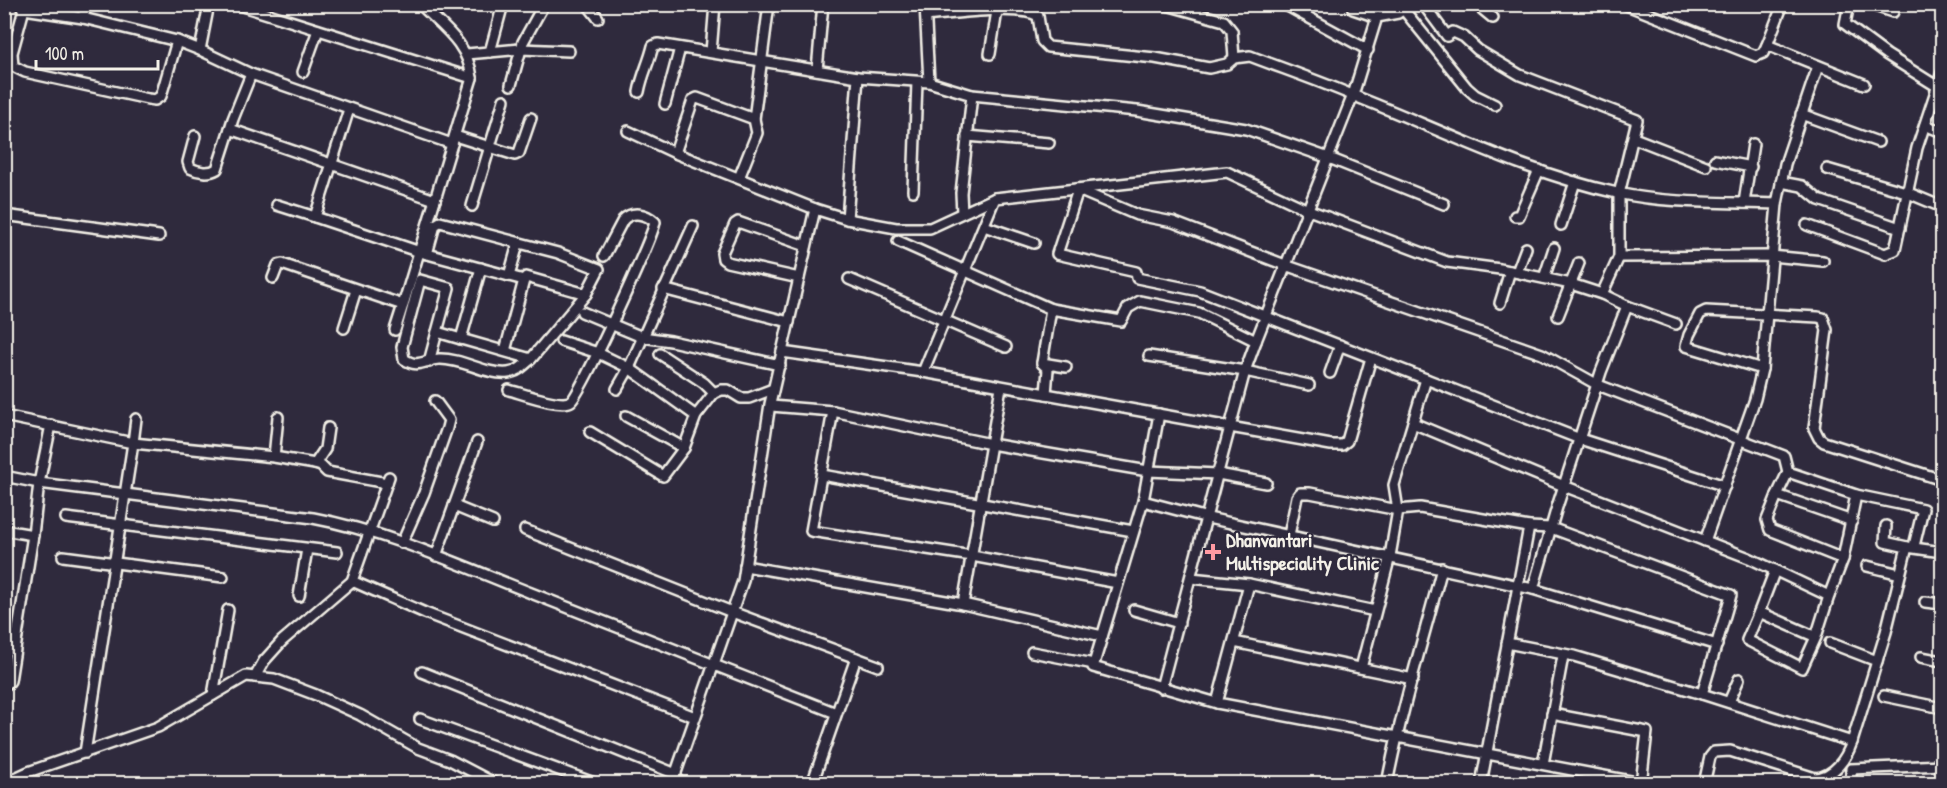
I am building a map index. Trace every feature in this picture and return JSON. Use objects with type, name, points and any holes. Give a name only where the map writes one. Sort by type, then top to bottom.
[{"type":"street","points":[[83,18],[86,4]]},
{"type":"street","points":[[200,50],[209,4]]},
{"type":"street","points":[[420,4],[461,45],[470,63],[472,78],[435,200],[424,253]]},
{"type":"street","points":[[490,51],[503,4]]},
{"type":"street","points":[[511,85],[520,49],[544,4]]},
{"type":"street","points":[[587,4],[598,18]]},
{"type":"street","points":[[711,52],[715,4]]},
{"type":"street","points":[[739,178],[757,133],[754,119],[769,4]]},
{"type":"street","points":[[817,70],[823,4]]},
{"type":"street","points":[[925,4],[929,82]]},
{"type":"street","points":[[1163,4],[1224,21],[1232,31],[1234,58]]},
{"type":"street","points":[[1284,4],[1368,50]]},
{"type":"street","points":[[1342,4],[1377,17],[1398,13],[1407,7],[1467,88],[1475,95],[1495,105]]},
{"type":"street","points":[[1423,4],[1447,36],[1453,32],[1464,37],[1478,50],[1520,75],[1637,120],[1619,194],[1619,257],[1602,294]]},
{"type":"street","points":[[1476,4],[1493,18]]},
{"type":"street","points":[[1623,4],[1756,56],[1763,53],[1783,4]]},
{"type":"street","points":[[1849,4],[1845,24],[1887,55],[1938,87]]},
{"type":"street","points":[[1869,4],[1893,12]]},
{"type":"street","points":[[237,5],[472,78]]},
{"type":"street","points":[[177,41],[161,96],[155,100],[26,72],[13,66],[12,53],[21,7],[83,18],[177,41],[251,75],[349,109],[453,140],[510,154],[519,153],[531,118]]},
{"type":"street","points":[[926,16],[997,11],[1032,13],[1038,16],[1042,41],[1048,47],[1155,58],[1209,68],[1227,64],[1234,58],[1250,56],[1353,95],[1469,145],[1575,182],[1619,194],[1677,201],[1777,204]]},
{"type":"street","points":[[990,54],[997,11]]},
{"type":"street","points":[[1161,688],[1208,518],[1245,371],[1306,209],[1329,158],[1353,95],[1377,17]]},
{"type":"street","points":[[303,72],[318,30]]},
{"type":"street","points":[[639,92],[642,75],[649,66],[653,46],[658,44],[858,77],[929,82],[972,95],[1137,111],[1246,129],[1329,158],[1444,204]]},
{"type":"street","points":[[1767,45],[1864,84]]},
{"type":"street","points":[[665,104],[680,48]]},
{"type":"street","points":[[466,54],[520,49],[569,51]]},
{"type":"street","points":[[1706,541],[1755,399],[1762,369],[1771,256],[1781,182],[1818,66]]},
{"type":"street","points":[[1807,225],[1885,254],[1895,250],[1906,192],[1942,73]]},
{"type":"street","points":[[195,136],[189,162],[190,168],[210,172],[217,169],[251,75]]},
{"type":"street","points":[[847,219],[858,77]]},
{"type":"street","points":[[913,191],[917,82]]},
{"type":"street","points":[[962,213],[961,193],[972,95]]},
{"type":"street","points":[[675,153],[693,100],[697,98],[754,119]]},
{"type":"street","points":[[472,206],[504,100]]},
{"type":"street","points":[[315,217],[349,109]]},
{"type":"street","points":[[1801,114],[1878,142]]},
{"type":"street","points":[[1925,124],[1942,132]]},
{"type":"street","points":[[230,129],[435,200]]},
{"type":"street","points":[[628,131],[675,153],[815,209],[847,219],[896,228],[930,228],[995,198],[1227,172],[1306,209],[1447,262],[1571,284],[1676,324]]},
{"type":"street","points":[[967,136],[1049,143]]},
{"type":"street","points":[[1634,138],[1710,163],[1751,167]]},
{"type":"street","points":[[1744,203],[1753,144]]},
{"type":"street","points":[[1515,216],[1519,216],[1539,170]]},
{"type":"street","points":[[1827,170],[1906,192],[1942,207]]},
{"type":"street","points":[[1561,225],[1575,182]]},
{"type":"street","points":[[1781,182],[1802,186],[1819,200],[1900,228]]},
{"type":"street","points":[[1076,189],[1137,215],[1173,222],[1285,265],[1542,354],[1598,385],[1784,456],[1788,472],[1767,520],[1770,530],[1843,559]]},
{"type":"street","points":[[1076,189],[1057,254],[1136,272],[1137,278],[1200,291],[1581,439],[1725,486]]},
{"type":"street","points":[[923,372],[995,198]]},
{"type":"street","points":[[277,205],[424,253],[586,294]]},
{"type":"street","points":[[422,672],[674,779],[743,581],[774,389],[815,209]]},
{"type":"street","points":[[509,390],[566,403],[572,401],[578,394],[598,353],[655,222],[640,214],[628,215],[623,219],[604,256]]},
{"type":"street","points":[[4,215],[159,236]]},
{"type":"street","points":[[395,330],[435,225],[441,222],[558,254],[599,269],[586,294],[531,359],[518,371],[510,373],[501,373],[447,360],[437,359],[429,362],[418,365],[410,364],[404,359],[402,346],[420,280],[449,288],[429,362]]},
{"type":"street","points":[[799,278],[727,262],[723,259],[722,253],[738,222],[806,246]]},
{"type":"street","points":[[617,389],[629,368],[693,226]]},
{"type":"street","points":[[984,226],[1034,243]]},
{"type":"street","points":[[898,241],[1051,309],[1121,321],[1128,308],[1140,301],[1199,313],[1256,341]]},
{"type":"street","points":[[510,276],[518,244]]},
{"type":"street","points":[[1500,303],[1526,248]]},
{"type":"street","points":[[1544,278],[1554,248]]},
{"type":"street","points":[[1619,257],[1771,256],[1823,261]]},
{"type":"street","points":[[1558,316],[1579,263]]},
{"type":"street","points":[[273,278],[278,265],[282,264],[403,305]]},
{"type":"street","points":[[461,339],[481,268]]},
{"type":"street","points":[[849,279],[1006,347]]},
{"type":"street","points":[[505,351],[524,280]]},
{"type":"street","points":[[663,289],[789,322]]},
{"type":"street","points":[[344,328],[356,290]]},
{"type":"street","points":[[1533,589],[1601,372],[1627,306]]},
{"type":"street","points":[[1042,363],[1051,309]]},
{"type":"street","points":[[1762,369],[1686,346],[1700,314],[1706,311],[1818,317],[1825,323],[1827,330],[1815,428],[1819,438],[1824,442],[1942,480]]},
{"type":"street","points":[[582,312],[642,337],[671,341],[780,365]]},
{"type":"street","points":[[436,332],[531,359]]},
{"type":"street","points":[[561,341],[598,353],[629,368],[696,416]]},
{"type":"street","points":[[1330,373],[1340,345]]},
{"type":"street","points":[[782,352],[923,372],[1331,445],[1342,445],[1347,441],[1371,358]]},
{"type":"street","points":[[660,354],[697,378],[714,393]]},
{"type":"street","points":[[1149,356],[1245,371],[1309,385]]},
{"type":"street","points":[[1042,363],[1066,367]]},
{"type":"street","points":[[1042,363],[1048,369],[1046,394]]},
{"type":"street","points":[[1361,668],[1390,556],[1398,510],[1394,485],[1426,379]]},
{"type":"street","points":[[963,604],[1001,387]]},
{"type":"street","points":[[590,432],[663,476],[684,448],[696,416],[714,393],[728,390],[741,398],[749,398],[774,389]]},
{"type":"street","points":[[402,543],[447,428],[448,420],[435,401]]},
{"type":"street","points":[[771,406],[833,411],[991,444],[1148,471],[1218,474],[1266,483]]},
{"type":"street","points":[[833,411],[811,531],[972,556],[1118,583]]},
{"type":"street","points":[[1159,414],[1143,501],[1093,667],[1217,703],[1641,783],[1647,732],[1552,714]]},
{"type":"street","points":[[4,416],[132,443],[274,457],[315,464],[327,472],[388,480],[352,581],[282,640],[264,661],[255,677]]},
{"type":"street","points":[[626,416],[684,448]]},
{"type":"street","points":[[274,457],[278,417]]},
{"type":"street","points":[[85,753],[136,419]]},
{"type":"street","points":[[1413,423],[1564,486],[1706,541],[1829,596]]},
{"type":"street","points":[[4,686],[10,681],[39,483],[51,425]]},
{"type":"street","points":[[315,464],[325,449],[328,428]]},
{"type":"street","points":[[436,556],[477,442]]},
{"type":"street","points":[[1704,783],[1710,757],[1714,752],[1730,751],[1815,778],[1833,773],[1849,751],[1877,661],[1900,574],[1923,509],[1856,495],[1788,472]]},
{"type":"street","points":[[822,475],[1133,531]]},
{"type":"street","points":[[4,476],[39,483],[312,518],[370,531],[836,713]]},
{"type":"street","points":[[1289,535],[1297,497],[1300,493],[1310,493],[1398,510],[1420,508],[1551,528],[1731,595],[1702,694]]},
{"type":"street","points":[[1777,495],[1852,521]]},
{"type":"street","points":[[1775,570],[1747,640],[1802,668],[1816,638],[1843,559],[1856,495]]},
{"type":"street","points":[[1143,501],[1208,518],[1533,589],[1717,645]]},
{"type":"street","points":[[454,506],[492,522]]},
{"type":"street","points":[[66,518],[337,552]]},
{"type":"street","points":[[1481,783],[1529,526]]},
{"type":"street","points":[[1886,526],[1885,542],[1942,552]]},
{"type":"street","points":[[4,530],[33,535]]},
{"type":"street","points":[[525,530],[732,612],[878,666]]},
{"type":"street","points":[[299,596],[307,549]]},
{"type":"street","points":[[63,556],[223,577]]},
{"type":"street","points":[[745,566],[963,604],[1102,636]]},
{"type":"street","points":[[1867,566],[1900,574]]},
{"type":"street","points":[[1387,783],[1396,736],[1442,568]]},
{"type":"street","points":[[1191,578],[1249,584],[1376,611]]},
{"type":"street","points":[[352,581],[425,613],[695,717]]},
{"type":"street","points":[[1217,703],[1249,584]]},
{"type":"street","points":[[1924,602],[1942,604]]},
{"type":"street","points":[[213,695],[228,610]]},
{"type":"street","points":[[1134,610],[1179,623]]},
{"type":"street","points":[[1760,612],[1816,638]]},
{"type":"street","points":[[4,634],[17,636]]},
{"type":"street","points":[[1234,642],[1413,679]]},
{"type":"street","points":[[1507,643],[1563,656],[1574,656],[1729,702],[1852,742]]},
{"type":"street","points":[[1830,643],[1877,661]]},
{"type":"street","points":[[1032,652],[1094,664]]},
{"type":"street","points":[[1543,764],[1563,656]]},
{"type":"street","points":[[1921,657],[1942,661]]},
{"type":"street","points":[[812,783],[856,658]]},
{"type":"street","points":[[4,783],[28,772],[158,727],[246,676],[274,679],[332,702],[418,748],[450,760],[496,783]]},
{"type":"street","points":[[1729,702],[1739,679]]},
{"type":"street","points":[[1884,696],[1942,708]]},
{"type":"street","points":[[420,719],[597,783]]},
{"type":"street","points":[[1851,783],[1851,769],[1942,765]]},
{"type":"place","name":"Dhanvantari Multispeciality Clinic","points":[[1213,552]]}]
